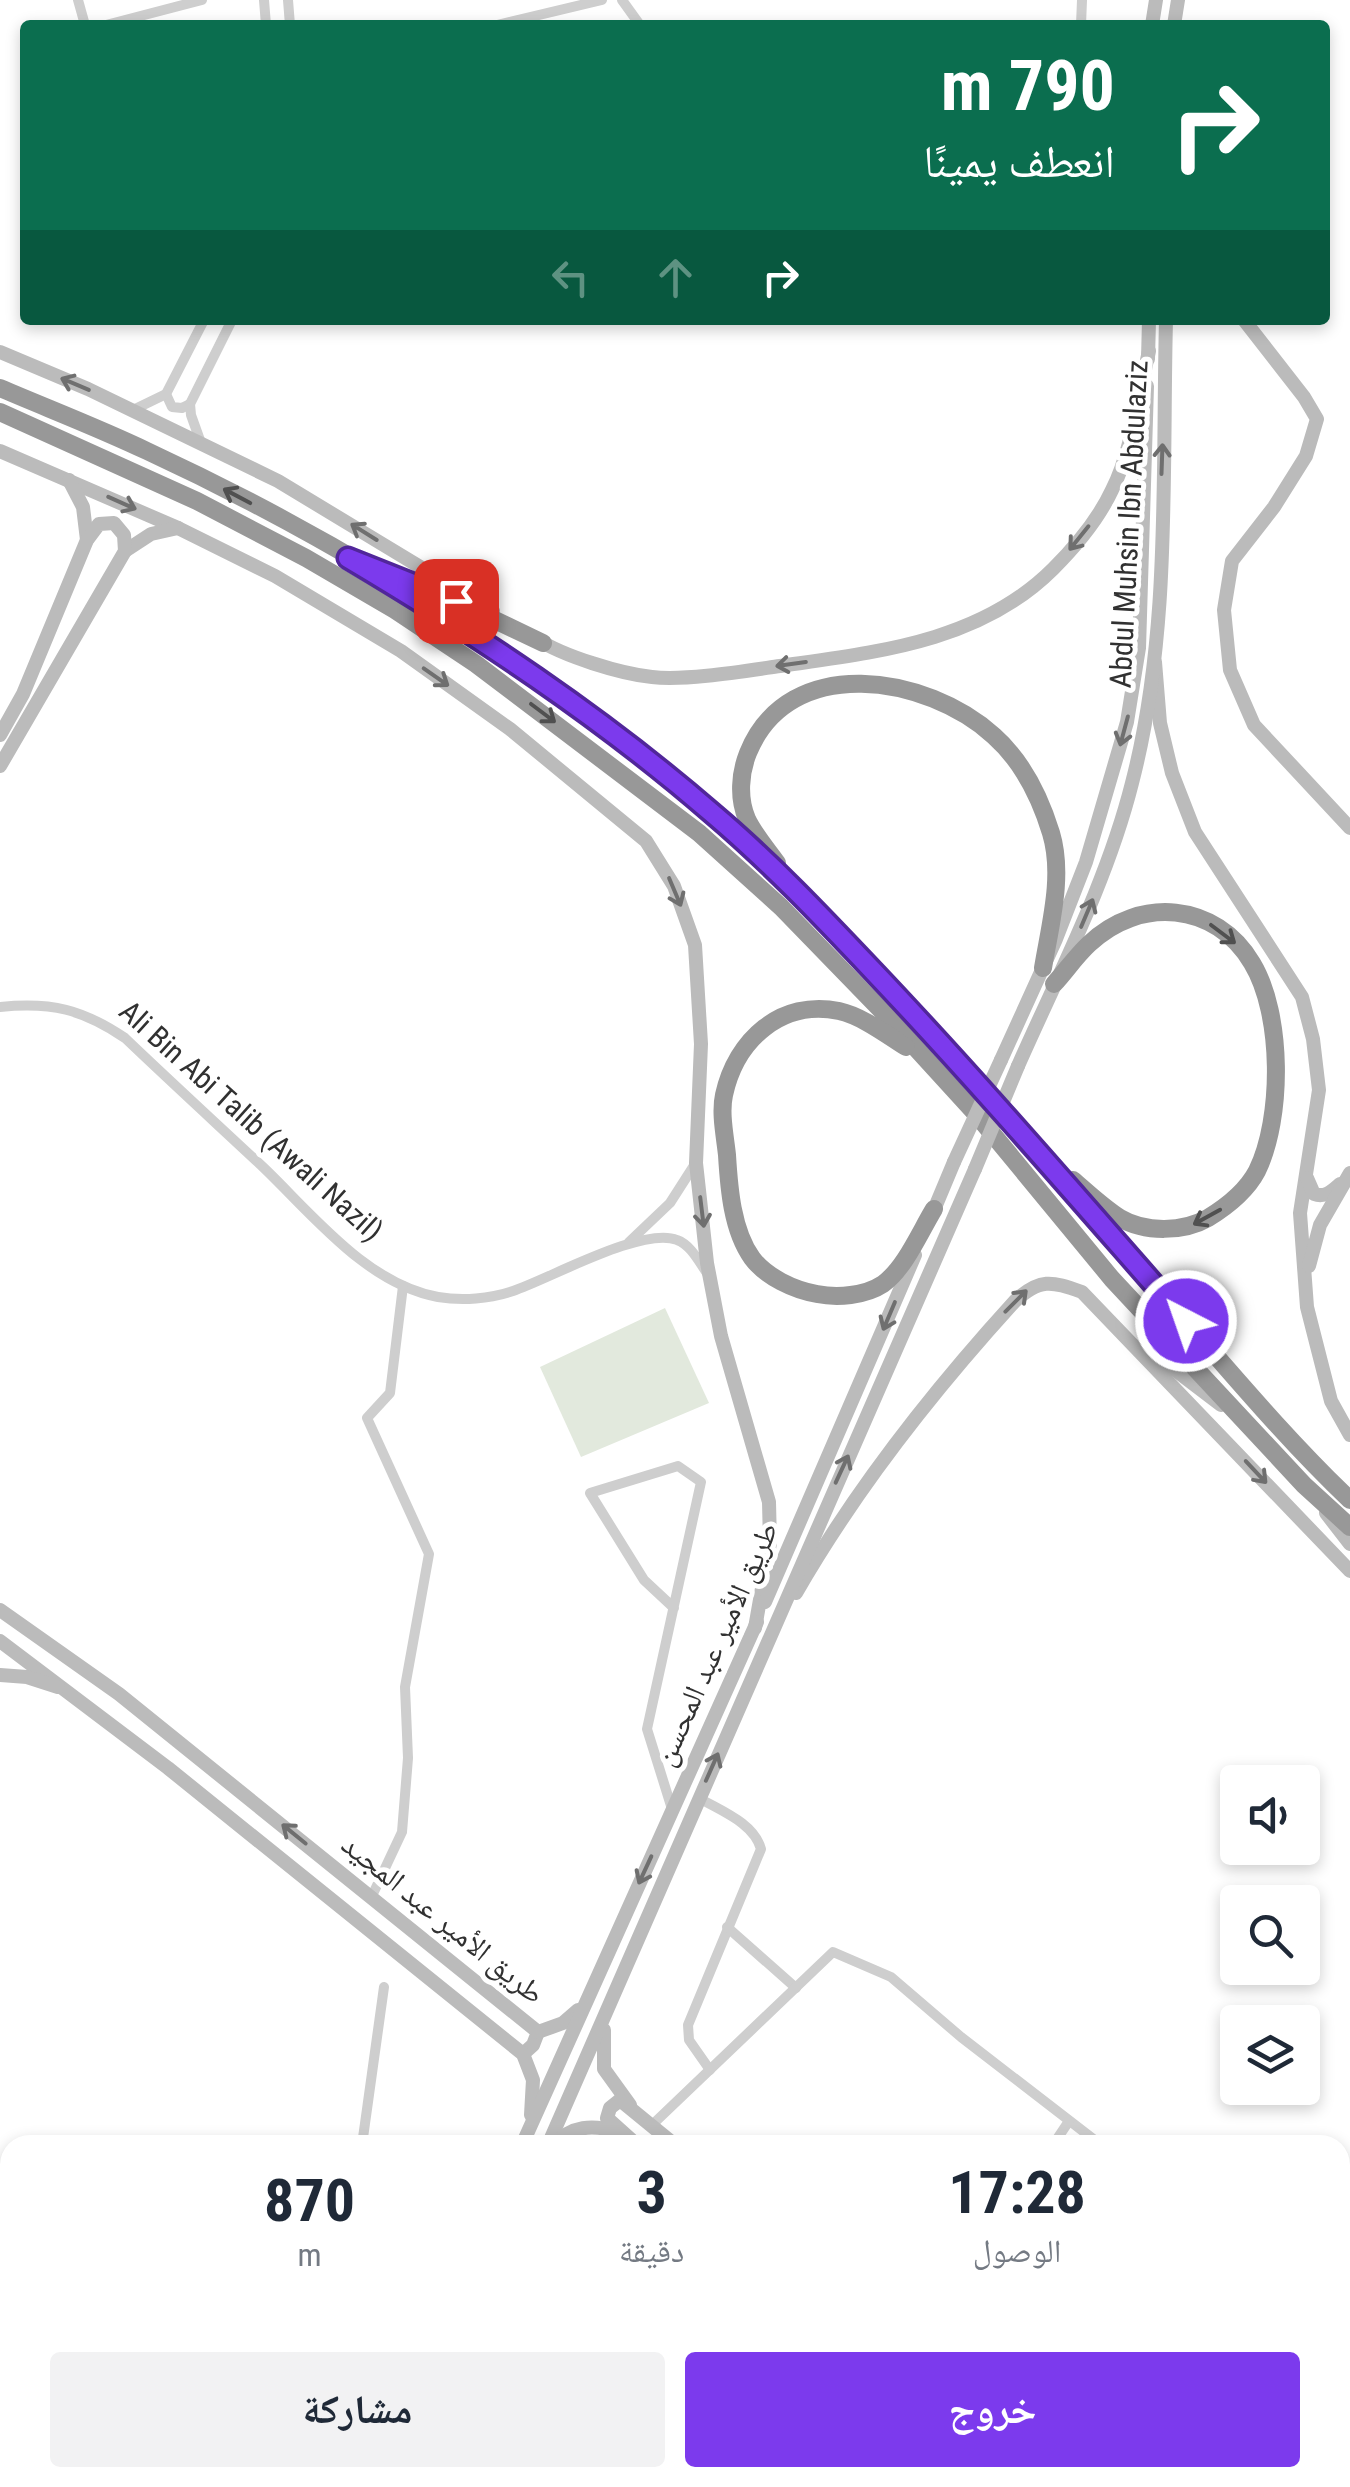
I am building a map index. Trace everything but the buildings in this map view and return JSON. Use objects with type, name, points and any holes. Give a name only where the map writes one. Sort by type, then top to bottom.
[{"type":"highway","points":[[0,385],[210,482],[348,558],[488,644],[596,719],[713,814],[794,888],[989,1094],[1318,1470],[1350,1500]]},
{"type":"highway","points":[[0,414],[182,494],[306,558],[394,610],[476,664],[698,834],[781,907],[927,1060],[1112,1279],[1350,1528]]},
{"type":"highway","points":[[348,558],[426,587],[543,643]]},
{"type":"highway","points":[[794,888],[746,818],[740,774],[756,734],[774,712],[802,694],[834,684],[882,686],[924,694],[958,709],[995,736],[1028,777],[1052,836],[1054,853],[1056,888],[1043,968]]},
{"type":"highway","points":[[1037,1152],[1123,1220],[1155,1229],[1189,1227],[1224,1208],[1256,1174],[1268,1142],[1276,1066],[1269,1006],[1253,964],[1235,941],[1182,910],[1122,920],[1090,942],[1054,984]]},
{"type":"highway","points":[[927,1060],[840,1011],[792,1012],[751,1037],[732,1070],[723,1098],[728,1188],[741,1235],[752,1259],[773,1277],[801,1292],[833,1298],[883,1284],[934,1209]]},
{"type":"main road","name":"Abdul Muhsin Ibn Abdulaziz","points":[[954,1162],[1043,968],[1086,862],[1127,722],[1139,648],[1149,325]]},
{"type":"main road","name":"Abdul Muhsin Ibn Abdulaziz","points":[[1018,1066],[1099,885],[1131,787],[1155,662],[1166,325]]},
{"type":"main road","points":[[1248,325],[1317,419],[1306,456],[1274,507],[1232,561],[1224,610],[1230,670],[1254,724],[1347,821]]},
{"type":"main road","points":[[0,352],[134,410],[278,481],[543,643],[652,677],[740,672],[939,638],[1023,596],[1055,568],[1113,490],[1148,351]]},
{"type":"main road","points":[[0,451],[178,528],[276,576],[400,651],[510,729],[646,841],[674,886],[694,945],[701,1044],[696,1163],[710,1278],[721,1336],[769,1502],[770,1543],[755,1628]]},
{"type":"main road","points":[[68,480],[84,507],[87,540]]},
{"type":"main road","points":[[0,735],[24,694],[87,540],[99,524],[114,523],[124,535],[125,551]]},
{"type":"main road","points":[[0,766],[125,551],[151,534],[178,528]]},
{"type":"main road","points":[[1155,662],[1160,722],[1172,774],[1195,832],[1302,997],[1313,1039],[1320,1090],[1300,1213],[1308,1307],[1332,1401],[1350,1435]]},
{"type":"main road","name":"طريق الأمير عبد المحسن","points":[[555,2135],[1018,1066]]},
{"type":"main road","name":"طريق الأمير عبد المحسن","points":[[526,2135],[755,1628],[954,1162]]},
{"type":"main road","points":[[1306,1178],[1319,1196],[1330,1193],[1344,1181]]},
{"type":"main road","points":[[1306,1276],[1320,1225],[1344,1181]]},
{"type":"main road","points":[[772,1632],[834,1526],[906,1430],[1015,1300],[1043,1282],[1082,1292],[1350,1571]]},
{"type":"main road","points":[[1110,1320],[1249,1426]]},
{"type":"main road","points":[[1304,1484],[1350,1544]]},
{"type":"main road","name":"طريق الأمير عبد المجيد","points":[[0,1610],[119,1694],[372,1896],[538,2032],[533,2045],[523,2054],[68,1690],[0,1641]]},
{"type":"main road","points":[[0,1676],[27,1677],[68,1690]]},
{"type":"main road","points":[[538,2032],[564,2024],[582,2006]]},
{"type":"main road","points":[[605,2016],[604,2069],[636,2114]]},
{"type":"main road","points":[[523,2054],[533,2080],[531,2124]]},
{"type":"main road","points":[[625,2135],[606,2118],[620,2100],[663,2135]]},
{"type":"main road","points":[[566,2135],[588,2126],[621,2132]]},
{"type":"street","points":[[122,20],[177,3],[202,0]]},
{"type":"street","points":[[518,20],[602,0]]},
{"type":"street","points":[[555,11],[558,20]]},
{"type":"street","points":[[134,410],[166,394],[201,325]]},
{"type":"street","points":[[202,443],[190,416],[190,404],[230,325]]},
{"type":"street","points":[[166,394],[172,407],[190,404]]},
{"type":"street","name":"Ali Bin Abi Talib (Awali Nazil)","points":[[0,1007],[26,1004],[69,1008],[97,1019],[358,1256],[403,1286],[438,1297],[474,1299],[510,1292],[628,1243]]},
{"type":"street","points":[[628,1243],[670,1203],[696,1163]]},
{"type":"street","points":[[628,1243],[676,1238],[688,1247],[710,1278]]},
{"type":"street","points":[[372,1896],[402,1832],[408,1758],[405,1686],[430,1554],[367,1418],[390,1393],[403,1286]]},
{"type":"street","points":[[672,1810],[647,1729],[674,1608],[701,1482],[678,1466],[590,1493],[644,1580],[674,1608]]},
{"type":"street","points":[[699,1798],[747,1827],[760,1843],[757,1860],[688,2024],[688,2040],[710,2070]]},
{"type":"street","points":[[727,1927],[796,1988]]},
{"type":"street","points":[[652,2126],[834,1952],[891,1977],[961,2038],[1088,2135]]},
{"type":"street","points":[[363,2135],[384,1987]]},
{"type":"street","points":[[1059,2135],[1069,2120]]},
{"type":"shaded area","points":[[665,1308],[709,1403],[581,1457],[540,1367]]},
{"type":"route","points":[[456,601],[348,558],[460,626],[596,719],[713,814],[794,888],[989,1094],[1186,1321]]}]
